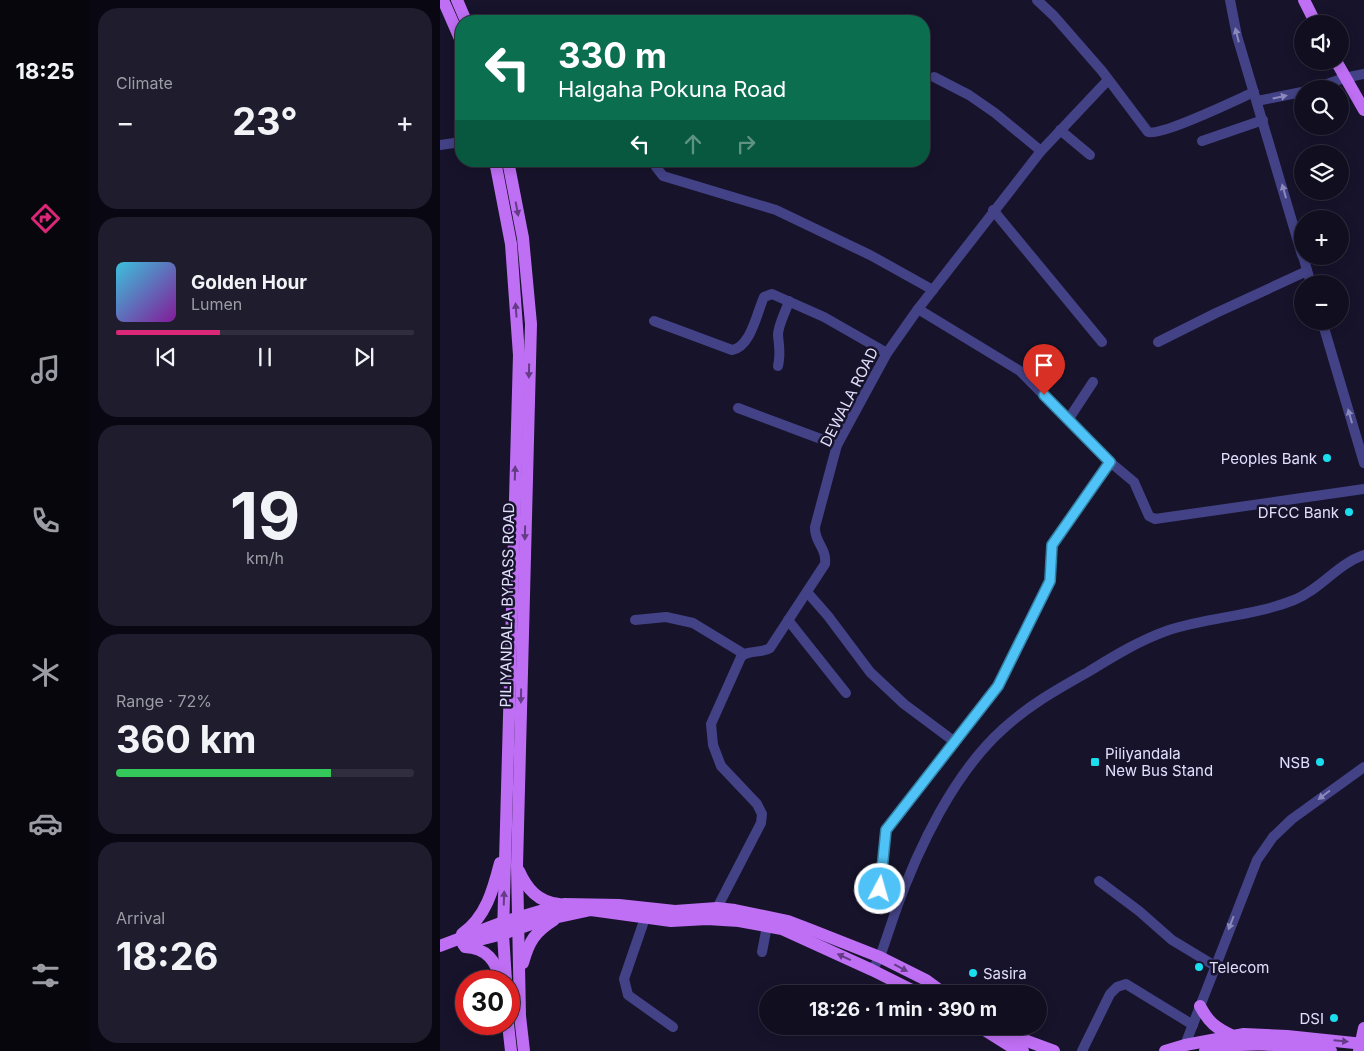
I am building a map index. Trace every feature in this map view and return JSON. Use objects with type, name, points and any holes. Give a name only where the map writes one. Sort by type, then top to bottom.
[{"type":"main road","points":[[443,0],[455,27]]},
{"type":"main road","points":[[457,0],[463,15]]},
{"type":"main road","points":[[1304,0],[1312,15]]},
{"type":"main road","points":[[1340,70],[1364,110]]},
{"type":"main road","name":"PILIYANDALA BYPASS ROAD","points":[[496,167],[511,244],[519,355],[503,928],[505,970]]},
{"type":"main road","name":"PILIYANDALA BYPASS ROAD","points":[[509,167],[523,238],[530,324],[517,866],[520,970]]},
{"type":"main road","points":[[446,946],[469,929],[491,896],[505,843]]},
{"type":"main road","points":[[517,866],[522,878],[535,896],[568,909],[591,910],[671,922],[735,910],[788,921],[880,957],[933,985]]},
{"type":"main road","points":[[446,946],[518,923],[540,920],[568,909],[619,905],[717,914],[739,921],[782,929],[902,985]]},
{"type":"main road","points":[[520,974],[533,936],[568,909]]},
{"type":"main road","points":[[446,946],[480,949],[494,963],[497,970]]},
{"type":"main road","points":[[1200,1006],[1208,1020],[1234,1036]]},
{"type":"main road","name":"PILIYANDALA BYPASS ROAD","points":[[520,1016],[524,1051]]},
{"type":"main road","points":[[1165,1051],[1244,1034],[1288,1036],[1361,1046],[1364,1028]]},
{"type":"main road","points":[[509,1035],[511,1051]]},
{"type":"main road","points":[[992,1035],[1010,1046],[1023,1051]]},
{"type":"main road","points":[[1011,1035],[1054,1051]]},
{"type":"main road","points":[[1205,1051],[1240,1044],[1288,1046],[1331,1051]]},
{"type":"street","points":[[1037,0],[1102,70],[1148,132],[1153,133],[1182,124],[1256,97],[1294,93]]},
{"type":"street","points":[[1230,0],[1237,36],[1294,225]]},
{"type":"street","points":[[1338,80],[1364,74]]},
{"type":"street","points":[[934,77],[970,96],[995,113],[1041,151]]},
{"type":"street","name":"DEWALA ROAD","points":[[744,654],[763,652],[770,648],[825,564],[826,557],[815,533],[838,445],[887,353],[993,210],[1041,151],[1108,80]]},
{"type":"street","points":[[1202,141],[1263,120]]},
{"type":"street","points":[[1060,130],[1090,155]]},
{"type":"street","points":[[440,145],[455,143]]},
{"type":"street","points":[[656,167],[663,176],[776,210],[870,255],[933,290]]},
{"type":"street","points":[[993,210],[1102,342]]},
{"type":"street","points":[[1306,265],[1309,275]]},
{"type":"street","points":[[1158,342],[1308,271]]},
{"type":"street","points":[[654,321],[732,350],[742,345],[751,332],[764,297],[772,294],[824,317],[887,353]]},
{"type":"street","points":[[778,366],[781,353],[779,329],[789,301]]},
{"type":"street","points":[[918,309],[1020,371],[1110,462],[1134,482],[1149,516],[1155,519],[1364,489]]},
{"type":"street","points":[[1325,330],[1364,463]]},
{"type":"street","points":[[1068,420],[1093,382]]},
{"type":"street","points":[[738,408],[838,445]]},
{"type":"street","points":[[896,910],[887,902],[880,889],[886,830],[998,686],[1050,581],[1052,545],[1110,462]]},
{"type":"street","points":[[872,970],[880,957],[921,847],[960,780],[1003,729],[1038,701],[1125,649],[1168,630],[1210,619],[1274,607],[1296,600],[1314,589],[1334,572],[1364,555]]},
{"type":"street","points":[[807,592],[828,616],[870,672],[904,704],[955,742]]},
{"type":"street","points":[[635,620],[666,617],[693,623],[744,654],[711,724],[713,745],[721,766],[757,804],[762,814],[761,823],[717,914]]},
{"type":"street","points":[[788,620],[846,693]]},
{"type":"street","points":[[1184,1048],[1257,860],[1273,837],[1292,819],[1364,767]]},
{"type":"street","points":[[1099,881],[1139,911],[1172,940],[1215,966]]},
{"type":"street","points":[[645,918],[624,980],[628,995],[673,1028]]},
{"type":"street","points":[[762,952],[767,926]]},
{"type":"street","points":[[1082,1051],[1110,994],[1116,987],[1126,984],[1193,1025]]},
{"type":"place","name":"Peoples Bank","points":[[1327,458]]},
{"type":"place","name":"DFCC Bank","points":[[1349,512]]},
{"type":"place","name":"Piliyandala New Bus Stand","points":[[1095,762]]},
{"type":"place","name":"NSB","points":[[1320,762]]},
{"type":"place","name":"Telecom","points":[[1199,967]]},
{"type":"place","name":"Sasira","points":[[973,973]]},
{"type":"place","name":"DSI","points":[[1334,1018]]},
{"type":"route","points":[[880,889],[886,830],[998,686],[1050,581],[1052,545],[1110,462],[1044,395]]}]
